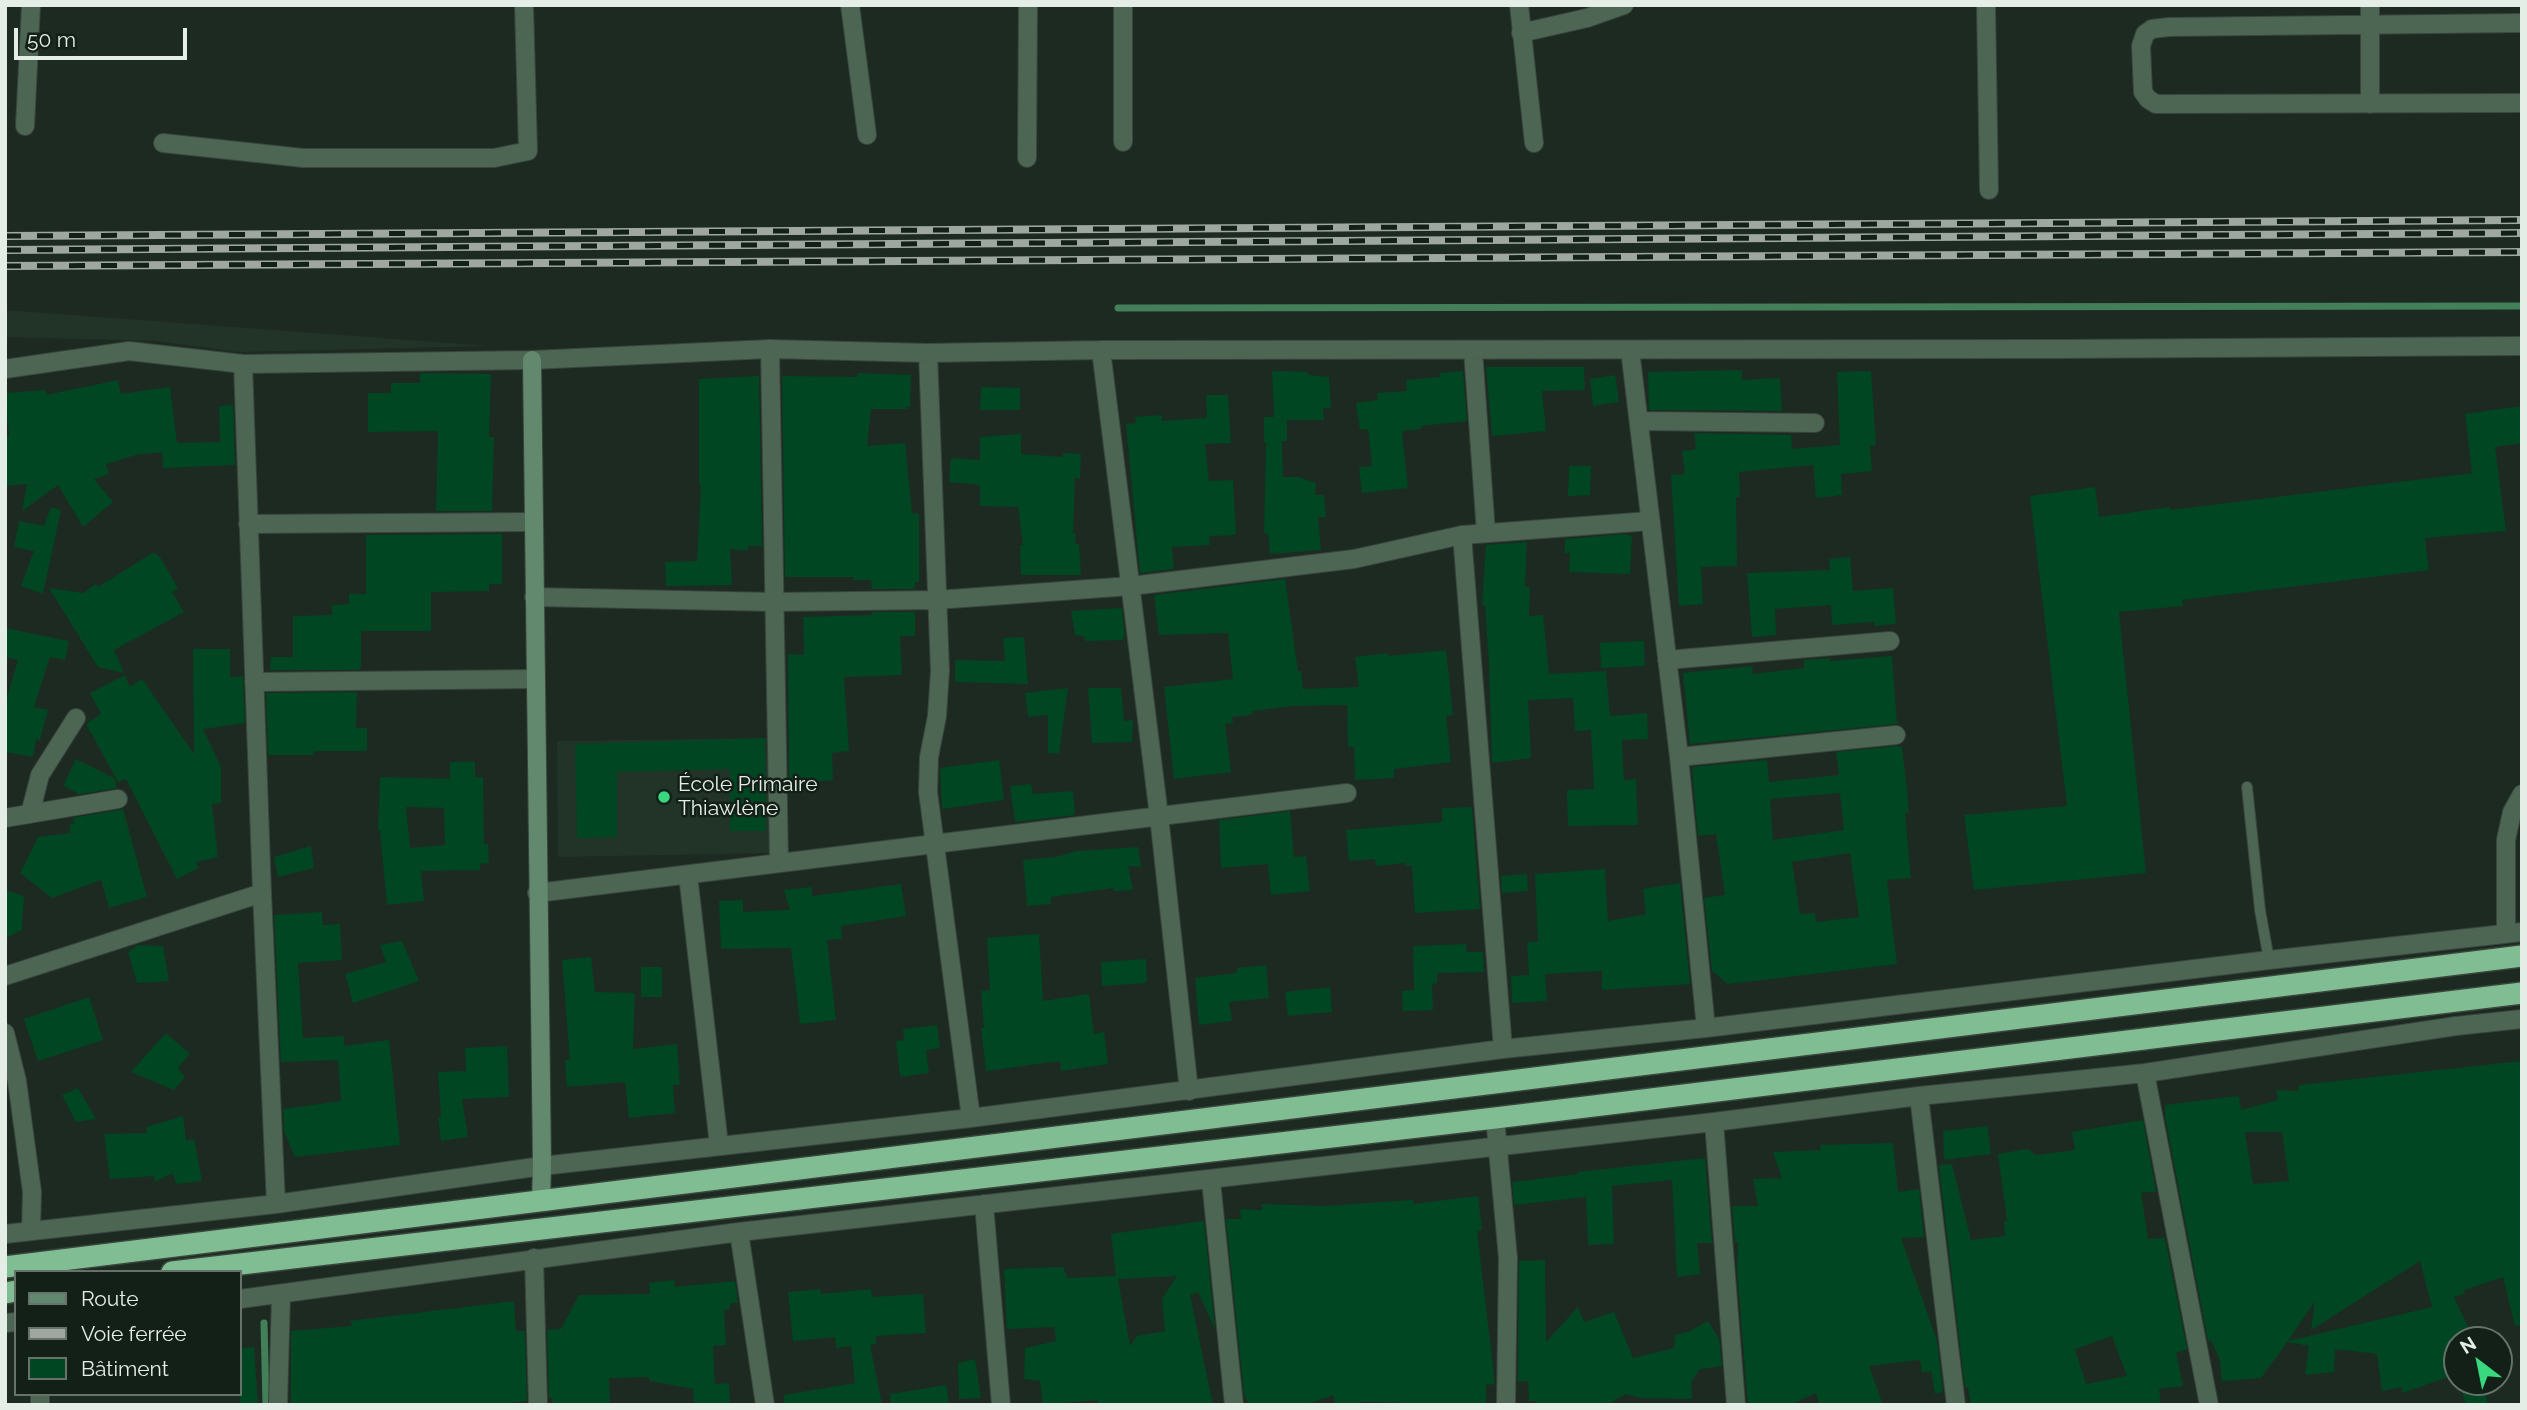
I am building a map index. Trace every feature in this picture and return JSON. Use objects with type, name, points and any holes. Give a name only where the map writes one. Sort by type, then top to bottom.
[{"type":"highway","points":[[5,1267],[2514,957],[2516,994],[1495,1118],[189,1270]]},
{"type":"street","points":[[25,125],[31,5]]},
{"type":"street","points":[[163,143],[303,158],[494,158],[528,151],[524,5]]},
{"type":"street","points":[[850,5],[867,135]]},
{"type":"street","points":[[1027,158],[1028,5]]},
{"type":"street","points":[[1123,5],[1123,142]]},
{"type":"street","points":[[1519,5],[1534,144]]},
{"type":"street","points":[[1521,33],[1587,19],[1624,5]]},
{"type":"street","points":[[1986,5],[1989,190]]},
{"type":"street","points":[[2370,5],[2370,104]]},
{"type":"street","points":[[2522,23],[2152,29],[2145,34],[2141,46],[2143,92],[2156,104],[2522,103]]},
{"type":"street","points":[[5,369],[129,351],[243,364],[532,360],[770,349],[928,353],[1101,350],[2522,346]]},
{"type":"street","points":[[770,349],[779,863]]},
{"type":"street","points":[[1101,350],[1159,816],[1189,1091]]},
{"type":"street","points":[[1473,350],[1486,533]]},
{"type":"street","points":[[1630,350],[1679,757],[1706,1028]]},
{"type":"street","points":[[928,353],[940,671],[937,716],[928,769],[934,844],[971,1118]]},
{"type":"street","points":[[532,360],[541,1200]]},
{"type":"street","points":[[243,364],[276,1203]]},
{"type":"street","points":[[1639,421],[1815,423]]},
{"type":"street","points":[[534,597],[774,602],[936,600],[1131,586],[1354,559],[1462,535],[1650,521]]},
{"type":"street","points":[[248,524],[533,522]]},
{"type":"street","points":[[1462,535],[1503,1049]]},
{"type":"street","points":[[1667,660],[1890,641]]},
{"type":"street","points":[[254,681],[535,679]]},
{"type":"street","points":[[30,814],[40,775],[76,718]]},
{"type":"street","points":[[1679,757],[1896,735]]},
{"type":"street","points":[[537,893],[1346,793]]},
{"type":"street","points":[[5,1234],[276,1203],[542,1166],[971,1118],[1503,1049],[1706,1028],[2514,933],[2506,840],[2512,812],[2522,794]]},
{"type":"street","points":[[5,818],[118,799]]},
{"type":"street","points":[[688,875],[719,1145]]},
{"type":"street","points":[[5,976],[262,893]]},
{"type":"street","points":[[242,1299],[739,1232],[1211,1181],[1919,1096],[2145,1073],[2456,1026],[2522,1019]]},
{"type":"street","points":[[6,1037],[17,1082],[32,1192],[31,1231]]},
{"type":"street","points":[[2145,1073],[2209,1405]]},
{"type":"street","points":[[1919,1096],[1956,1405]]},
{"type":"street","points":[[1495,1118],[1508,1258],[1506,1405]]},
{"type":"street","points":[[1714,1122],[1736,1405]]},
{"type":"street","points":[[1211,1181],[1234,1405]]},
{"type":"street","points":[[984,1204],[1001,1405]]},
{"type":"street","points":[[739,1232],[765,1405]]},
{"type":"street","points":[[534,1258],[538,1405]]},
{"type":"street","points":[[278,1405],[281,1295]]},
{"type":"lane","points":[[2247,788],[2260,910],[2269,960]]},
{"type":"shaded area","points":[[5,310],[489,346],[239,352],[156,341],[5,337]]},
{"type":"shaded area","name":"École Primaire Thiawlène","points":[[770,738],[772,853],[558,857],[557,741]]},
{"type":"building","points":[[1486,367],[1584,367],[1585,390],[1542,391],[1546,431],[1492,436]]},
{"type":"building","points":[[1742,370],[1742,380],[1780,378],[1782,411],[1649,410],[1648,372]]},
{"type":"building","points":[[1272,371],[1308,372],[1308,375],[1329,377],[1331,408],[1323,408],[1324,420],[1287,420],[1287,441],[1282,441],[1283,477],[1298,477],[1316,483],[1315,495],[1324,495],[1326,517],[1318,517],[1321,550],[1270,554],[1268,533],[1264,533],[1264,417],[1274,417]]},
{"type":"building","points":[[1463,371],[1467,421],[1402,431],[1408,488],[1362,493],[1359,467],[1372,466],[1368,429],[1360,430],[1356,403],[1378,400],[1377,393],[1407,391],[1406,380],[1440,377],[1440,373]]},
{"type":"building","points":[[1871,371],[1876,445],[1870,446],[1872,471],[1841,474],[1842,495],[1816,498],[1813,465],[1739,472],[1740,497],[1736,497],[1737,566],[1701,567],[1703,604],[1679,606],[1671,475],[1685,474],[1682,451],[1696,449],[1694,433],[1791,435],[1792,449],[1840,445],[1837,372]]},
{"type":"building","points":[[420,373],[491,374],[489,437],[494,437],[492,511],[436,511],[438,431],[368,432],[368,393],[391,393],[391,383],[420,383]]},
{"type":"building","points":[[857,373],[911,375],[910,407],[871,409],[867,446],[905,443],[912,513],[919,514],[919,582],[915,582],[915,589],[872,589],[871,580],[854,580],[854,577],[785,577],[782,376],[857,377]]},
{"type":"building","points":[[1615,375],[1619,402],[1593,406],[1590,379]]},
{"type":"building","points":[[759,376],[762,546],[748,546],[748,551],[730,549],[732,585],[666,586],[665,562],[697,561],[701,485],[699,379]]},
{"type":"building","points":[[118,380],[121,394],[170,387],[177,443],[220,442],[219,406],[233,405],[235,465],[163,468],[162,452],[136,455],[106,464],[109,474],[94,479],[113,502],[83,527],[58,485],[22,511],[27,484],[5,486],[5,436],[9,436],[5,393],[46,390],[46,395]]},
{"type":"building","points":[[981,387],[1020,388],[1020,410],[980,410]]},
{"type":"building","points":[[1206,395],[1228,395],[1231,443],[1205,444],[1209,481],[1233,480],[1236,535],[1209,536],[1210,545],[1172,547],[1174,569],[1140,573],[1126,424],[1136,423],[1135,417],[1162,415],[1162,421],[1207,418]]},
{"type":"building","points":[[2522,406],[2522,443],[2495,447],[2506,531],[2425,538],[2429,570],[2182,600],[2183,606],[2119,612],[2146,873],[1974,890],[1964,815],[2067,806],[2030,496],[2095,487],[2099,517],[2472,473],[2465,414]]},
{"type":"building","points":[[1021,434],[1021,454],[1063,457],[1063,453],[1081,454],[1080,478],[1075,478],[1073,533],[1076,534],[1075,544],[1079,544],[1081,575],[1021,575],[1020,545],[1023,545],[1018,507],[980,506],[980,485],[949,482],[951,458],[980,460],[980,437]]},
{"type":"building","points":[[1569,466],[1591,466],[1590,495],[1568,496]]},
{"type":"building","points":[[51,507],[61,510],[43,594],[21,586],[34,551],[14,547],[19,521],[44,526]]},
{"type":"building","points":[[502,534],[502,584],[489,584],[489,591],[431,592],[431,631],[361,631],[361,668],[358,670],[270,670],[271,657],[293,657],[293,616],[332,615],[332,605],[349,604],[349,594],[366,594],[366,535]]},
{"type":"building","points":[[1624,534],[1632,536],[1630,574],[1569,572],[1570,553],[1565,553],[1565,539]]},
{"type":"building","points":[[1527,542],[1525,587],[1530,587],[1529,616],[1543,615],[1549,674],[1606,671],[1610,716],[1647,713],[1648,739],[1622,740],[1624,780],[1636,779],[1638,825],[1568,826],[1567,790],[1594,789],[1591,730],[1575,731],[1573,698],[1528,700],[1531,758],[1492,763],[1489,664],[1485,605],[1482,605],[1486,545]]},
{"type":"building","points":[[154,552],[160,557],[178,589],[172,592],[184,612],[114,650],[124,673],[98,667],[49,588],[83,593],[96,584],[98,587]]},
{"type":"building","points":[[1850,557],[1853,591],[1893,588],[1896,624],[1874,626],[1874,622],[1832,625],[1831,605],[1775,609],[1776,635],[1752,637],[1747,573],[1830,570],[1829,559]]},
{"type":"building","points":[[1285,579],[1303,689],[1359,687],[1355,657],[1446,650],[1453,715],[1446,716],[1451,762],[1394,769],[1394,778],[1355,780],[1354,747],[1348,747],[1347,705],[1293,706],[1252,711],[1252,715],[1232,717],[1233,723],[1225,724],[1231,772],[1174,779],[1164,687],[1233,679],[1228,633],[1159,635],[1154,595]]},
{"type":"building","points":[[1122,608],[1124,640],[1085,641],[1084,636],[1075,635],[1071,611]]},
{"type":"building","points":[[872,612],[915,612],[915,636],[900,636],[902,675],[844,677],[849,751],[832,753],[833,780],[789,784],[788,654],[804,655],[803,617],[872,615]]},
{"type":"building","points":[[5,628],[69,641],[65,660],[50,657],[34,707],[48,710],[40,740],[36,739],[33,757],[5,752],[5,704],[18,660],[5,657]]},
{"type":"building","points":[[1024,637],[1028,684],[955,682],[955,660],[1005,661],[1003,638]]},
{"type":"building","points":[[1644,641],[1645,666],[1601,668],[1600,643]]},
{"type":"building","points":[[193,649],[230,649],[230,677],[243,676],[245,723],[203,729],[221,767],[221,803],[212,804],[218,857],[196,862],[199,868],[177,879],[126,779],[118,782],[86,724],[101,714],[90,693],[125,675],[130,687],[142,679],[194,754]]},
{"type":"building","points":[[1892,656],[1897,724],[1690,744],[1683,673],[1752,666],[1753,674],[1804,668],[1804,660],[1830,658],[1830,661]]},
{"type":"building","points":[[1068,688],[1059,754],[1048,753],[1048,715],[1028,717],[1025,693]]},
{"type":"building","points":[[1088,688],[1121,688],[1124,721],[1133,720],[1132,742],[1092,743]]},
{"type":"building","points":[[357,692],[356,728],[367,728],[367,751],[314,751],[313,755],[268,755],[266,693]]},
{"type":"building","points":[[765,738],[766,831],[730,831],[730,769],[617,772],[617,837],[577,838],[575,744]]},
{"type":"building","points":[[1902,747],[1909,813],[1905,813],[1911,878],[1887,880],[1897,964],[1728,984],[1712,971],[1704,898],[1725,895],[1716,834],[1698,836],[1692,767],[1767,760],[1769,782],[1839,775],[1836,752]],"holes":[[[1840,793],[1844,830],[1773,840],[1770,799]],[[1850,853],[1859,917],[1816,922],[1815,913],[1800,914],[1792,862]]]},
{"type":"building","points":[[76,759],[114,778],[117,788],[75,795],[78,793],[63,786]]},
{"type":"building","points":[[999,760],[1004,800],[942,809],[940,768]]},
{"type":"building","points":[[450,762],[475,762],[475,777],[483,777],[484,844],[488,844],[489,863],[480,864],[480,870],[421,871],[424,901],[387,905],[378,830],[380,777],[450,779]],"holes":[[[406,807],[444,808],[445,845],[410,848]]]},
{"type":"building","points":[[1031,784],[1033,794],[1073,791],[1075,815],[1015,822],[1010,786]]},
{"type":"building","points":[[1472,807],[1480,909],[1415,913],[1412,866],[1405,866],[1405,863],[1376,866],[1375,859],[1349,861],[1346,830],[1442,822],[1442,808]]},
{"type":"building","points":[[123,809],[147,897],[109,908],[101,880],[52,898],[20,873],[38,837],[71,833],[69,825],[75,823],[72,818]]},
{"type":"building","points":[[1290,811],[1294,857],[1306,856],[1310,891],[1271,895],[1268,864],[1221,868],[1219,820]]},
{"type":"building","points":[[311,846],[314,868],[278,877],[274,857]]},
{"type":"building","points":[[1138,847],[1141,867],[1128,866],[1133,890],[1113,891],[1113,888],[1051,897],[1051,904],[1027,906],[1023,860],[1056,857],[1077,851]]},
{"type":"building","points":[[1605,869],[1608,921],[1646,914],[1643,889],[1680,883],[1690,984],[1602,990],[1602,971],[1545,974],[1547,1001],[1512,1003],[1511,976],[1529,975],[1527,942],[1538,942],[1535,874]]},
{"type":"building","points":[[1527,874],[1528,891],[1502,893],[1501,876]]},
{"type":"building","points":[[901,884],[906,916],[841,926],[842,939],[827,940],[836,1020],[800,1024],[791,948],[721,949],[719,901],[743,900],[743,912],[790,910],[784,890],[812,887],[812,896]]},
{"type":"building","points":[[5,890],[24,896],[22,930],[5,938]]},
{"type":"building","points":[[322,912],[323,925],[340,924],[342,960],[298,963],[303,1038],[344,1036],[344,1046],[389,1040],[400,1145],[295,1157],[284,1131],[283,1109],[341,1101],[338,1060],[281,1062],[274,915]]},
{"type":"building","points":[[1039,934],[1043,1001],[1089,994],[1094,1034],[1104,1032],[1108,1064],[1061,1071],[1060,1061],[986,1071],[981,1028],[984,1028],[981,991],[990,990],[987,938]]},
{"type":"building","points":[[402,941],[419,981],[353,1003],[345,974],[386,962],[380,945]]},
{"type":"building","points":[[1466,944],[1467,952],[1483,952],[1484,972],[1437,973],[1437,983],[1432,984],[1433,1010],[1403,1011],[1402,991],[1414,990],[1413,946]]},
{"type":"building","points":[[138,945],[163,946],[169,981],[137,983],[128,952]]},
{"type":"building","points":[[591,957],[595,992],[635,993],[633,1049],[677,1044],[680,1085],[673,1085],[675,1113],[629,1118],[625,1082],[567,1087],[565,1060],[570,1060],[562,960]]},
{"type":"building","points":[[1146,959],[1147,983],[1102,986],[1101,962]]},
{"type":"building","points":[[1266,965],[1269,998],[1229,1002],[1232,1021],[1199,1025],[1195,978],[1237,973],[1237,968]]},
{"type":"building","points":[[641,967],[662,967],[662,997],[641,997]]},
{"type":"building","points":[[1330,987],[1332,1012],[1288,1016],[1285,992]]},
{"type":"building","points":[[89,997],[103,1040],[38,1061],[24,1019]]},
{"type":"building","points":[[937,1025],[940,1048],[926,1050],[929,1073],[900,1077],[896,1041],[904,1040],[903,1029]]},
{"type":"building","points":[[166,1033],[190,1054],[178,1068],[185,1077],[174,1090],[131,1072]]},
{"type":"building","points":[[507,1046],[509,1097],[462,1099],[468,1137],[441,1141],[438,1072],[466,1071],[465,1048]]},
{"type":"building","points":[[2522,1061],[2522,1325],[2515,1326],[2503,1277],[2464,1290],[2465,1293],[2454,1297],[2467,1326],[2443,1326],[2443,1379],[2402,1393],[2402,1387],[2382,1391],[2377,1354],[2335,1349],[2334,1372],[2305,1375],[2309,1346],[2287,1342],[2261,1378],[2222,1381],[2220,1360],[2211,1340],[2208,1341],[2165,1105],[2239,1096],[2241,1110],[2278,1100],[2276,1090],[2298,1091],[2299,1085]],"holes":[[[2245,1132],[2282,1132],[2289,1181],[2253,1184]],[[2420,1261],[2432,1307],[2288,1341],[2315,1301],[2311,1330]]]},
{"type":"building","points":[[78,1088],[96,1119],[76,1122],[62,1095]]},
{"type":"building","points":[[183,1116],[186,1141],[194,1139],[202,1181],[176,1184],[173,1173],[155,1182],[154,1176],[110,1179],[104,1134],[147,1133],[146,1127]]},
{"type":"building","points":[[2143,1120],[2156,1192],[2141,1192],[2148,1239],[2165,1238],[2187,1349],[2176,1353],[2183,1386],[2159,1389],[2161,1405],[1971,1405],[1968,1387],[1965,1388],[1939,1165],[1952,1164],[1971,1240],[2005,1236],[2004,1222],[2007,1221],[1998,1154],[2027,1149],[2037,1155],[2075,1150],[2072,1132]],"holes":[[[2112,1336],[2127,1376],[2086,1384],[2075,1349]]]},
{"type":"building","points":[[1987,1126],[1991,1154],[1944,1160],[1943,1131]]},
{"type":"building","points":[[1893,1143],[1898,1192],[1919,1189],[1924,1237],[1901,1238],[1937,1341],[1943,1392],[1935,1394],[1931,1371],[1922,1373],[1920,1360],[1869,1366],[1883,1405],[1820,1405],[1816,1393],[1790,1405],[1748,1405],[1737,1269],[1738,1242],[1735,1242],[1732,1206],[1758,1206],[1753,1179],[1782,1178],[1773,1152],[1821,1150],[1820,1145]]},
{"type":"building","points":[[1705,1158],[1712,1243],[1697,1243],[1700,1274],[1677,1277],[1672,1180],[1612,1186],[1614,1244],[1588,1245],[1586,1197],[1514,1205],[1512,1182]]},
{"type":"building","points":[[1478,1196],[1482,1230],[1477,1231],[1495,1384],[1486,1385],[1486,1405],[1366,1402],[1336,1405],[1333,1395],[1306,1405],[1249,1405],[1244,1394],[1226,1219],[1241,1219],[1240,1209],[1263,1210],[1261,1204],[1324,1206],[1413,1200],[1413,1204]]},
{"type":"building","points":[[1204,1221],[1215,1329],[1198,1292],[1190,1295],[1213,1405],[1099,1405],[1097,1400],[1043,1405],[1040,1381],[1024,1379],[1025,1348],[1056,1341],[1054,1327],[1007,1329],[1004,1269],[1063,1267],[1068,1278],[1116,1276],[1111,1234]],"holes":[[[1177,1276],[1162,1299],[1165,1331],[1137,1336],[1130,1346],[1118,1279]]]},
{"type":"building","points":[[1545,1260],[1546,1342],[1578,1307],[1584,1322],[1614,1312],[1633,1358],[1674,1348],[1675,1335],[1690,1331],[1708,1321],[1719,1339],[1722,1366],[1700,1369],[1691,1382],[1692,1399],[1641,1398],[1625,1394],[1607,1405],[1537,1405],[1536,1401],[1529,1401],[1528,1381],[1518,1382],[1519,1261]]},
{"type":"building","points":[[674,1280],[675,1287],[735,1281],[738,1303],[730,1303],[730,1309],[724,1310],[726,1345],[713,1346],[715,1384],[729,1383],[730,1405],[694,1405],[693,1389],[650,1381],[649,1377],[609,1378],[610,1405],[552,1405],[552,1398],[549,1398],[547,1330],[561,1329],[579,1295],[650,1294],[649,1283]]},
{"type":"building","points":[[820,1289],[821,1294],[871,1289],[872,1297],[923,1294],[926,1333],[876,1336],[876,1344],[870,1345],[882,1405],[784,1405],[784,1395],[855,1383],[851,1346],[836,1348],[835,1337],[793,1341],[788,1292]]},
{"type":"building","points":[[514,1301],[516,1331],[525,1331],[527,1401],[493,1405],[291,1405],[291,1331],[352,1326],[350,1321]]},
{"type":"building","points":[[254,1347],[258,1405],[240,1405],[242,1348]]},
{"type":"building","points":[[975,1359],[981,1398],[959,1399],[958,1363]]},
{"type":"building","points":[[946,1385],[949,1405],[891,1405],[890,1394]]},
{"type":"building","points":[[2463,1396],[2486,1396],[2488,1405],[2466,1405]]},
{"type":"waterway","points":[[1118,308],[2522,306]]},
{"type":"waterway","points":[[264,1323],[266,1405]]},
{"type":"railway","points":[[5,236],[2522,220]]},
{"type":"railway","points":[[5,250],[2522,233]]},
{"type":"railway","points":[[5,266],[2522,252]]},
{"type":"place","name":"École Primaire Thiawlène","points":[[664,797]]}]
